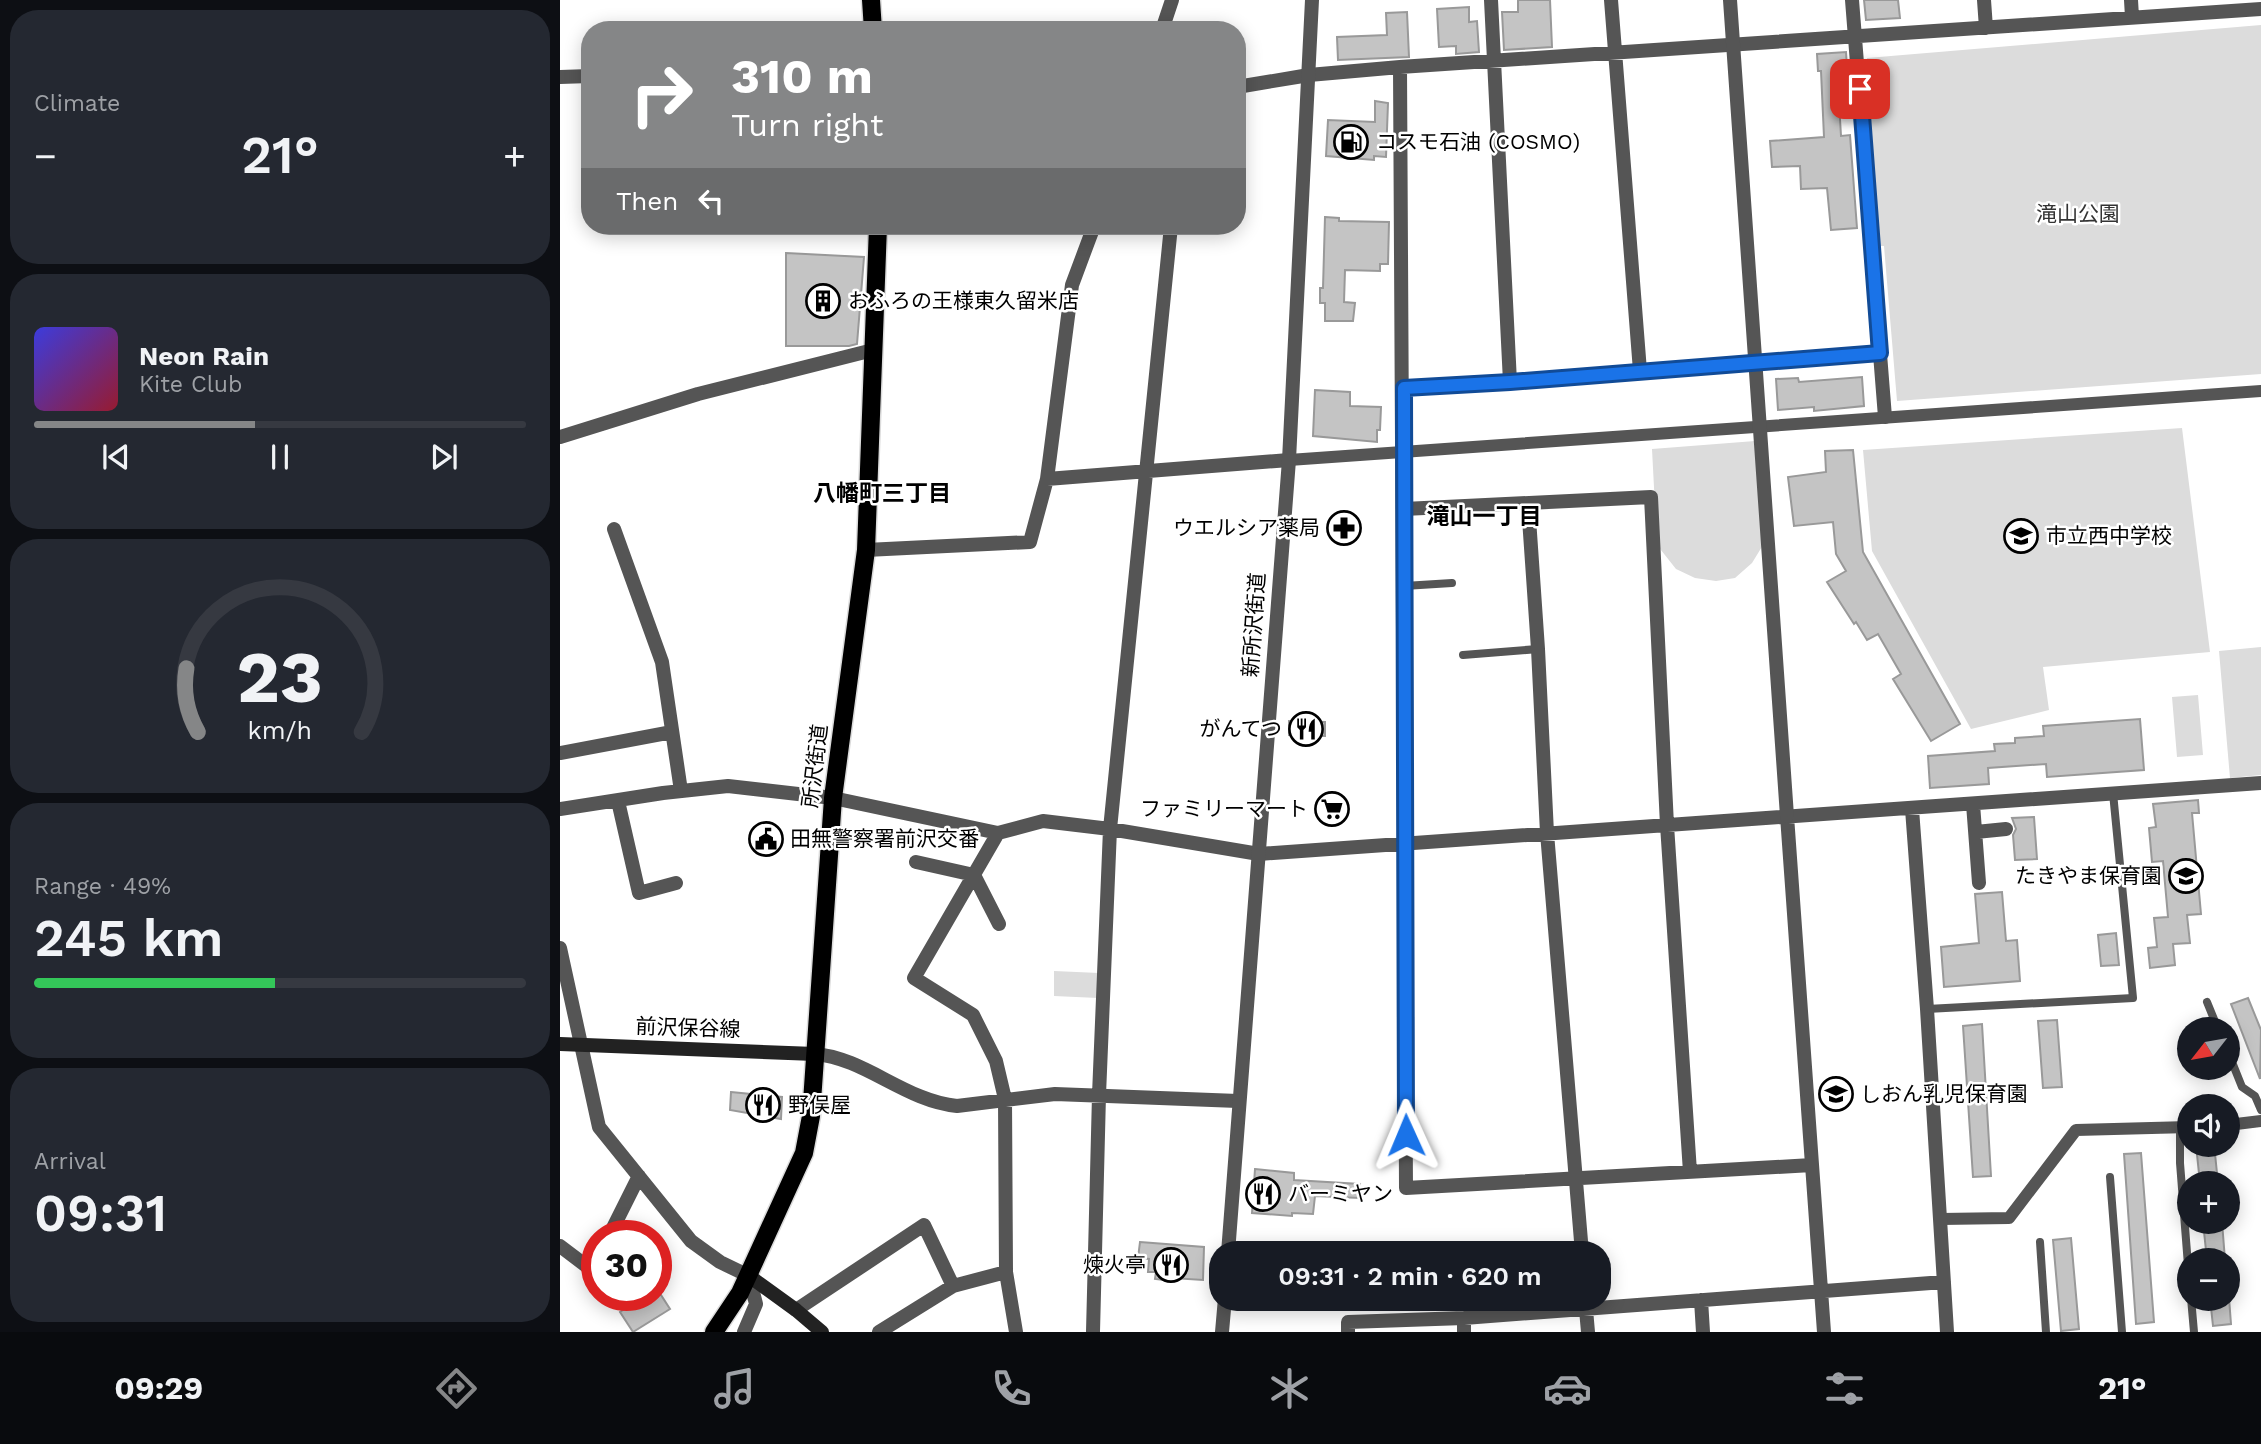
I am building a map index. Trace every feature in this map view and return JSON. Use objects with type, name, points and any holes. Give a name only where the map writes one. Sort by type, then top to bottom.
[{"type":"main road","points":[[871,0],[872,21]]},
{"type":"main road","name":"所沢街道","points":[[714,1332],[749,1276],[804,1153],[811,1116],[833,798],[866,550],[878,235]]},
{"type":"main road","name":"前沢保谷線","points":[[560,1044],[815,1054]]},
{"type":"main road","points":[[749,1276],[822,1332]]},
{"type":"street","points":[[1165,21],[1172,0]]},
{"type":"street","name":"新所沢街道","points":[[1229,1241],[1289,460],[1312,0]]},
{"type":"street","points":[[1491,0],[1510,382]]},
{"type":"street","points":[[1611,0],[1640,371]]},
{"type":"street","points":[[1730,0],[1824,1332]]},
{"type":"street","points":[[1852,0],[1885,417]]},
{"type":"street","points":[[1984,0],[1986,28]]},
{"type":"street","points":[[2131,0],[2132,17]]},
{"type":"street","points":[[1246,85],[1309,75],[1400,67],[1986,28],[2258,6]]},
{"type":"street","points":[[1400,67],[1404,388],[1406,1188],[1812,1165]]},
{"type":"street","points":[[560,77],[581,76]]},
{"type":"street","points":[[866,550],[1030,542],[1048,479],[1072,285],[1091,235]]},
{"type":"street","points":[[1093,1332],[1110,829],[1170,235]]},
{"type":"street","points":[[560,437],[698,394],[873,350]]},
{"type":"street","points":[[1404,388],[1880,353]]},
{"type":"street","points":[[1048,479],[1759,425],[2261,391]]},
{"type":"street","points":[[1404,509],[1651,497],[1667,825],[1690,1172]]},
{"type":"street","points":[[1528,504],[1547,833],[1581,1241]]},
{"type":"street","points":[[614,529],[662,662],[681,791]]},
{"type":"street","points":[[560,753],[672,732]]},
{"type":"street","points":[[560,809],[728,786],[833,798],[998,833],[1043,821],[1110,829],[1259,854],[2261,783]]},
{"type":"street","points":[[618,801],[639,893],[676,883]]},
{"type":"street","points":[[1973,804],[1979,883]]},
{"type":"street","points":[[1912,809],[1947,1332]]},
{"type":"street","points":[[1976,832],[2006,828]]},
{"type":"street","points":[[998,833],[914,978],[973,1015],[996,1061],[1005,1099],[1006,1272],[1016,1332]]},
{"type":"street","points":[[916,862],[974,875]]},
{"type":"street","points":[[974,875],[999,924]]},
{"type":"street","points":[[560,947],[599,1127],[691,1241],[720,1262],[749,1276],[756,1304],[744,1332]]},
{"type":"street","points":[[815,1054],[834,1056],[915,1095],[945,1105],[957,1106],[1055,1094],[1238,1101]]},
{"type":"street","points":[[2240,1124],[2261,1121]]},
{"type":"street","points":[[1941,1219],[2009,1218],[2076,1130],[2177,1127]]},
{"type":"street","points":[[617,1220],[639,1176]]},
{"type":"street","points":[[796,1310],[923,1225],[953,1286]]},
{"type":"street","points":[[560,1246],[581,1259]]},
{"type":"street","points":[[879,1332],[953,1286],[1006,1272]]},
{"type":"street","points":[[1611,1303],[1701,1300],[1944,1282]]},
{"type":"street","points":[[1701,1300],[1703,1332]]},
{"type":"street","points":[[1222,1332],[1223,1311]]},
{"type":"street","points":[[1348,1332],[1348,1322],[1464,1325],[1545,1311]]},
{"type":"street","points":[[1586,1311],[1588,1332]]},
{"type":"lane","points":[[1404,586],[1452,583]]},
{"type":"lane","points":[[1463,655],[1538,649]]},
{"type":"lane","points":[[1927,1009],[2133,998],[2113,793]]},
{"type":"lane","points":[[2207,1002],[2213,1017]]},
{"type":"lane","points":[[2239,1080],[2242,1087],[2255,1096],[2261,1110]]},
{"type":"lane","points":[[2181,1157],[2187,1248]]},
{"type":"lane","points":[[2110,1177],[2122,1332]]},
{"type":"lane","points":[[2039,1242],[2046,1332]]},
{"type":"lane","points":[[2192,1311],[2193,1332]]},
{"type":"green space","name":"滝山公園","points":[[2261,25],[2261,374],[1897,401],[1884,246],[1879,246],[1867,58]]},
{"type":"green space","points":[[2182,428],[2210,652],[2043,667],[2049,710],[1971,729],[1872,551],[1863,450]]},
{"type":"green space","points":[[1755,441],[1763,545],[1752,563],[1735,578],[1716,581],[1695,578],[1676,569],[1657,545],[1652,449]]},
{"type":"green space","points":[[2261,647],[2261,775],[2230,778],[2219,651]]},
{"type":"green space","points":[[2198,695],[2203,755],[2177,757],[2172,697]]},
{"type":"green space","points":[[1054,971],[1099,973],[1098,998],[1054,996]]},
{"type":"building","points":[[1518,0],[1550,0],[1552,47],[1504,50],[1502,12],[1518,12]]},
{"type":"building","points":[[1864,0],[1898,0],[1900,18],[1866,20]]},
{"type":"building","points":[[1469,7],[1469,22],[1477,21],[1479,52],[1456,54],[1456,46],[1439,47],[1437,9]]},
{"type":"building","points":[[1407,12],[1409,57],[1338,60],[1337,37],[1387,35],[1386,13]]},
{"type":"building","points":[[1846,52],[1847,69],[1842,69],[1844,102],[1839,102],[1841,136],[1850,135],[1857,228],[1831,230],[1827,188],[1801,189],[1800,166],[1772,167],[1770,141],[1824,137],[1821,71],[1818,71],[1817,54]]},
{"type":"building","points":[[1375,101],[1388,103],[1386,157],[1374,156],[1374,160],[1326,156],[1328,120],[1375,122]]},
{"type":"building","points":[[1325,217],[1339,218],[1339,221],[1389,222],[1388,264],[1380,264],[1380,271],[1345,270],[1344,302],[1355,303],[1353,321],[1325,321],[1325,303],[1320,303],[1320,288],[1323,288]]},
{"type":"building","name":"おふろの王様東久留米店","points":[[786,253],[864,257],[857,344],[786,346]]},
{"type":"building","points":[[1862,377],[1864,406],[1814,411],[1814,407],[1778,410],[1776,379],[1798,378],[1799,382]]},
{"type":"building","points":[[1315,390],[1350,392],[1350,406],[1381,407],[1377,442],[1313,436]]},
{"type":"building","points":[[1853,450],[1863,552],[1960,724],[1931,741],[1893,679],[1901,674],[1878,634],[1867,640],[1827,582],[1846,571],[1836,554],[1833,522],[1794,526],[1788,477],[1826,472],[1825,451]]},
{"type":"building","points":[[2140,719],[2144,770],[2047,777],[2046,764],[1988,768],[1989,784],[1930,788],[1928,756],[1995,751],[1994,744],[2015,743],[2015,738],[2044,736],[2043,726]]},
{"type":"building","points":[[1289,721],[1325,722],[1325,736],[1289,735]]},
{"type":"building","points":[[2198,800],[2199,813],[2192,813],[2201,914],[2187,915],[2190,943],[2173,944],[2175,965],[2150,968],[2148,948],[2157,947],[2154,918],[2168,917],[2163,861],[2152,862],[2149,828],[2156,827],[2153,804]]},
{"type":"building","points":[[2034,817],[2037,859],[2015,860],[2013,835],[2016,829],[2012,818]]},
{"type":"building","points":[[2002,892],[2006,941],[2017,940],[2020,981],[1944,987],[1941,947],[1979,943],[1975,894]]},
{"type":"building","points":[[2116,933],[2119,965],[2101,966],[2098,935]]},
{"type":"building","points":[[2248,998],[2261,1030],[2260,1079],[2240,1027],[2240,1017],[2236,1017],[2231,1004]]},
{"type":"building","points":[[2057,1020],[2062,1087],[2043,1088],[2038,1021]]},
{"type":"building","points":[[1982,1024],[1991,1176],[1973,1177],[1963,1026]]},
{"type":"building","points":[[731,1092],[782,1097],[781,1119],[730,1110]]},
{"type":"building","points":[[2141,1153],[2154,1322],[2136,1324],[2124,1154]]},
{"type":"building","points":[[2197,1157],[2215,1157],[2217,1171],[2199,1171]]},
{"type":"building","points":[[1255,1169],[1294,1173],[1294,1180],[1360,1184],[1359,1198],[1315,1196],[1313,1214],[1292,1213],[1292,1216],[1252,1213]]},
{"type":"building","points":[[2204,1234],[2223,1234],[2224,1248],[2206,1248]]},
{"type":"building","points":[[2071,1238],[2079,1329],[2061,1331],[2053,1240]]},
{"type":"building","points":[[1140,1242],[1204,1247],[1203,1280],[1155,1279],[1156,1272],[1148,1272],[1149,1259],[1138,1258]]},
{"type":"building","points":[[621,1311],[667,1311],[633,1332]]},
{"type":"building","points":[[2211,1311],[2230,1311],[2231,1324],[2213,1326]]},
{"type":"place","name":"コスモ石油 (COSMO)","points":[[1351,142]]},
{"type":"place","name":"おふろの王様東久留米店","points":[[823,301]]},
{"type":"place","name":"ウエルシア薬局","points":[[1344,528]]},
{"type":"place","name":"市立西中学校","points":[[2021,536]]},
{"type":"place","name":"がんてつ","points":[[1306,729]]},
{"type":"place","name":"ファミリーマート","points":[[1332,809]]},
{"type":"place","name":"田無警察署前沢交番","points":[[766,839]]},
{"type":"place","name":"たきやま保育園","points":[[2186,876]]},
{"type":"place","name":"しおん乳児保育園","points":[[1836,1094]]},
{"type":"place","name":"野俣屋","points":[[763,1105]]},
{"type":"place","name":"バーミヤン","points":[[1263,1194]]},
{"type":"place","name":"煉火亭","points":[[1171,1265]]},
{"type":"district","name":"八幡町三丁目","points":[[882,493]]},
{"type":"district","name":"滝山一丁目","points":[[1484,516]]},
{"type":"route","points":[[1406,1135],[1404,388],[1880,353],[1860,89]]}]
